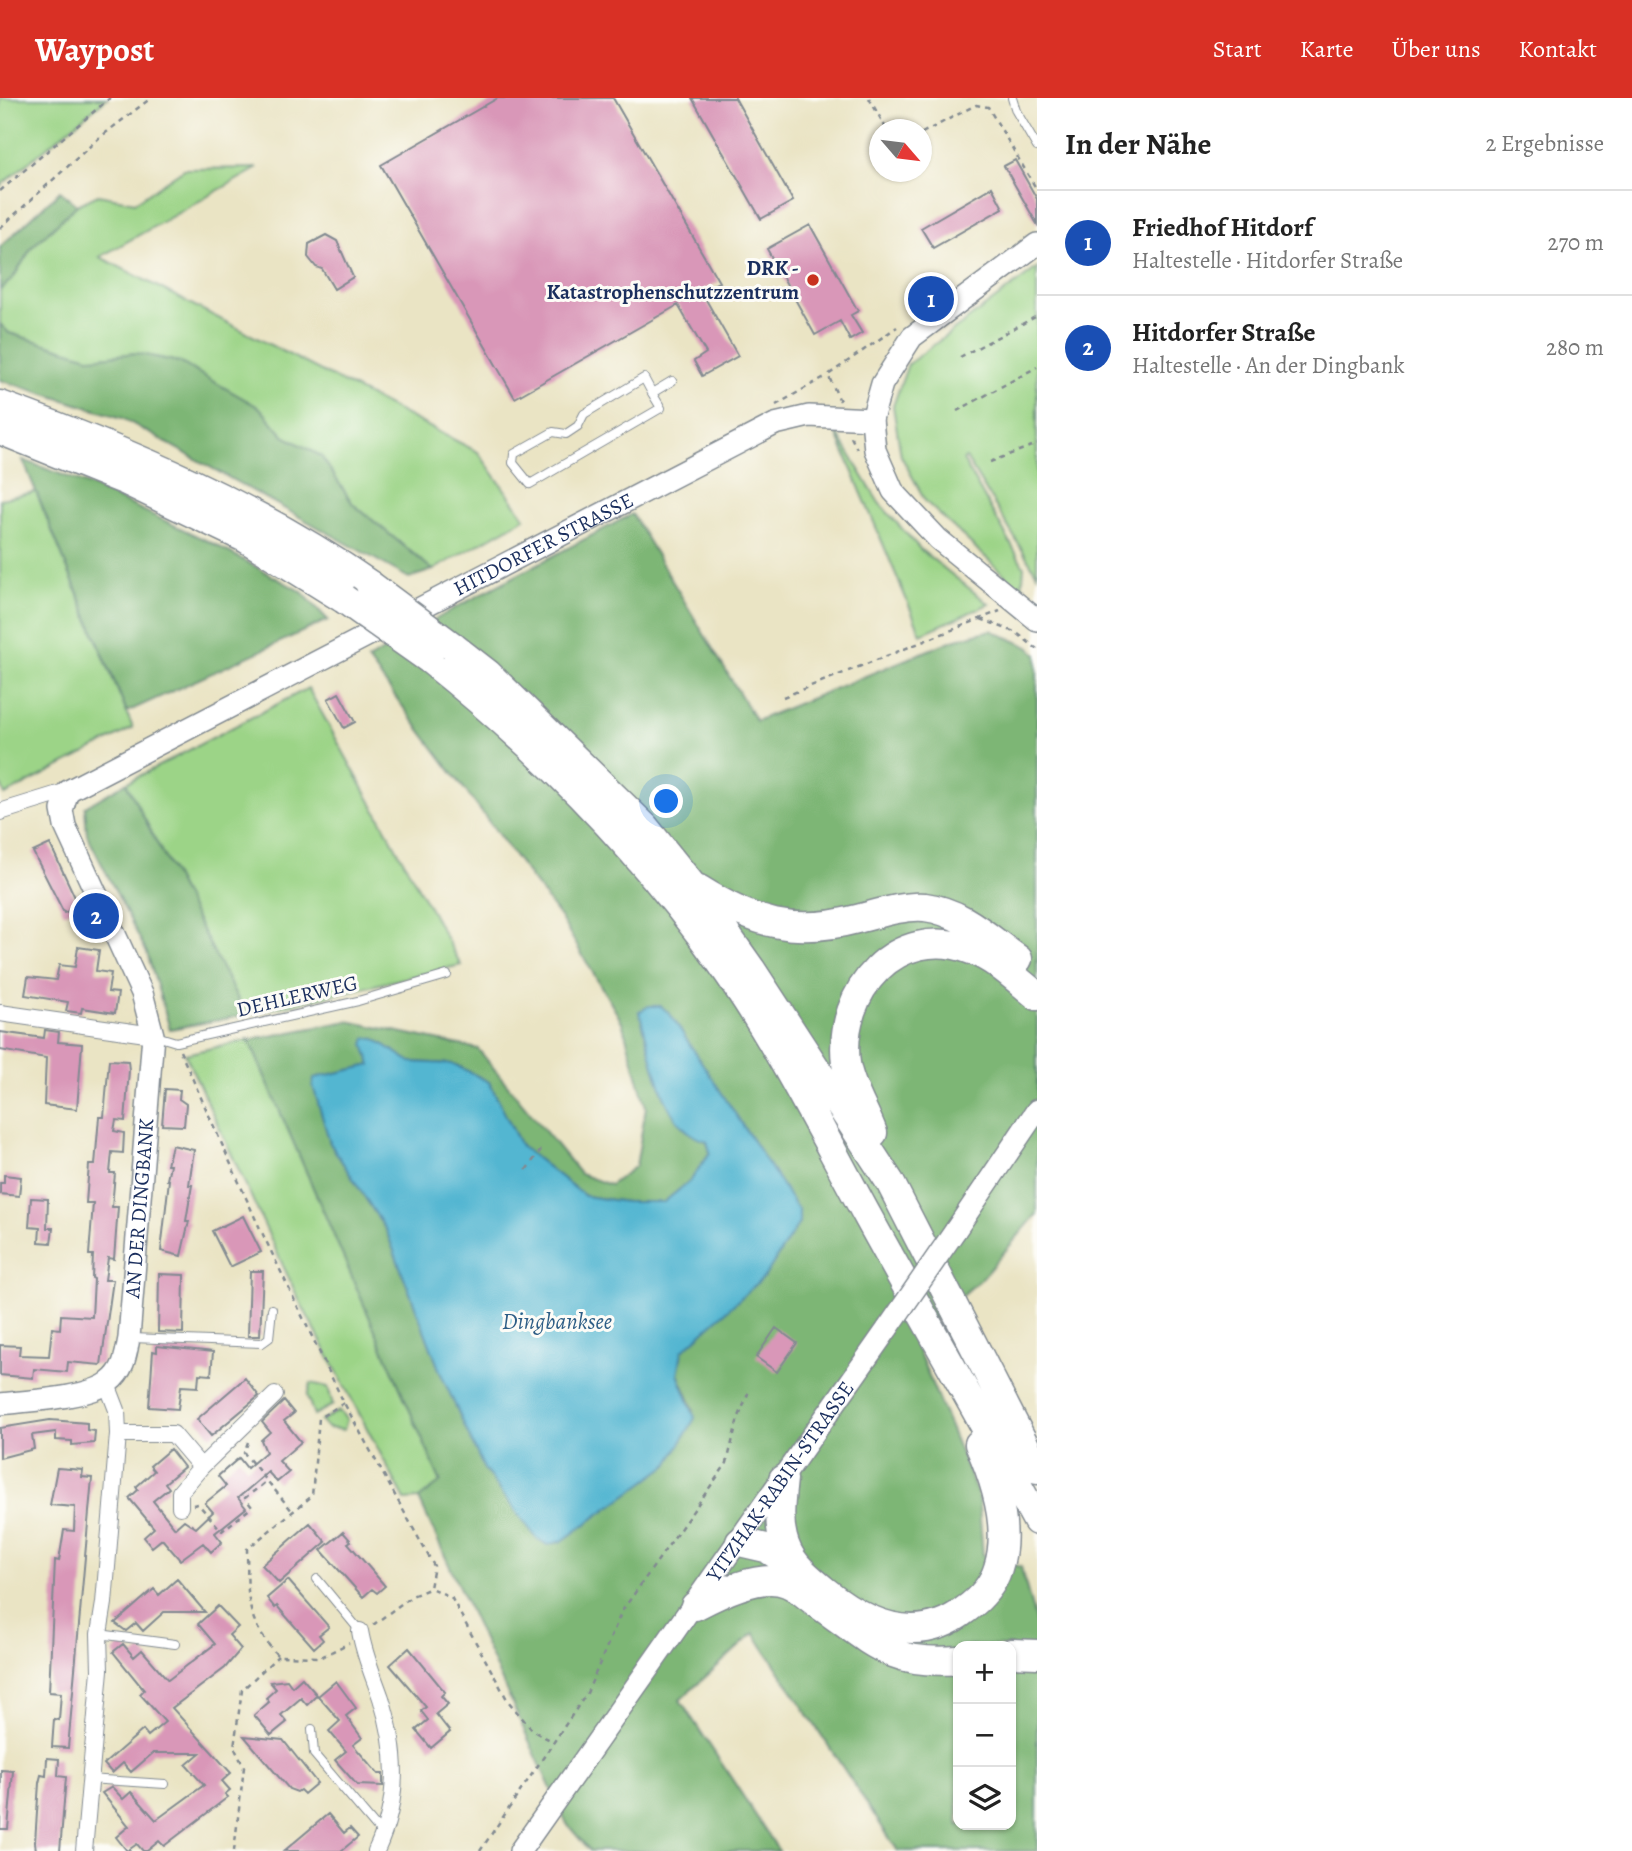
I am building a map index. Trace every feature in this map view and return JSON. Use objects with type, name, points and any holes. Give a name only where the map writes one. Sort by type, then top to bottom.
[{"type":"highway","points":[[0,405],[77,433],[258,516],[335,560],[370,585],[440,652],[467,689],[576,791],[687,918],[722,965],[792,1075],[1037,1521]]},
{"type":"highway","points":[[0,430],[124,480],[247,539],[344,599],[440,652],[488,674],[644,826],[690,883],[751,969],[890,1182],[1037,1469]]},
{"type":"highway","points":[[690,883],[746,914],[790,928],[836,924],[885,912],[924,907],[958,916],[1037,973]]},
{"type":"highway","points":[[890,1182],[846,1064],[848,1018],[858,991],[877,967],[893,957],[917,947],[939,944],[971,950],[997,964],[1037,996]]},
{"type":"highway","points":[[740,1542],[756,1562],[791,1575],[889,1627],[909,1630],[932,1627],[958,1616],[974,1604],[998,1569],[1002,1543],[1001,1512],[988,1464],[971,1426],[965,1391]]},
{"type":"highway","points":[[783,1479],[781,1531],[791,1575],[882,1650],[906,1659],[932,1662],[953,1660]]},
{"type":"highway","points":[[695,1606],[740,1586],[791,1575]]},
{"type":"highway","points":[[1016,1653],[1037,1654]]},
{"type":"street","points":[[1037,244],[912,337],[882,384],[872,419],[875,450],[893,491],[938,539],[1037,620]]},
{"type":"street","name":"HITDORFER STRASSE","points":[[0,812],[68,791],[775,424],[809,416],[872,419]]},
{"type":"street","name":"AN DER DINGBANK","points":[[68,791],[62,810],[65,826],[142,993],[153,1035],[129,1338],[122,1366],[107,1384]]},
{"type":"street","points":[[0,1013],[153,1035]]},
{"type":"street","name":"YITZHAK-RABIN-STRASSE","points":[[520,1851],[740,1542],[1037,1110]]},
{"type":"street","points":[[0,1404],[74,1394],[107,1384],[117,1410],[118,1434],[99,1634],[100,1670],[88,1779],[84,1851]]},
{"type":"street","points":[[180,1507],[180,1492],[201,1467],[242,1438],[275,1395]]},
{"type":"street","points":[[118,1434],[173,1434],[201,1467]]},
{"type":"street","points":[[360,1631],[364,1654],[381,1699],[393,1748],[395,1787],[384,1835],[376,1851]]},
{"type":"lane","points":[[1013,98],[1016,111],[1037,147]]},
{"type":"lane","points":[[643,379],[652,393],[661,408],[530,484],[513,463],[514,454],[553,432],[566,433],[578,426],[584,414],[643,379]]},
{"type":"lane","points":[[652,393],[672,381]]},
{"type":"lane","name":"DEHLERWEG","points":[[153,1035],[176,1042],[358,1001],[447,975]]},
{"type":"lane","points":[[129,1338],[262,1343],[269,1338],[272,1309]]},
{"type":"lane","points":[[317,1579],[360,1631]]},
{"type":"lane","points":[[99,1634],[175,1644]]},
{"type":"lane","points":[[312,1729],[314,1754],[384,1835]]},
{"type":"lane","points":[[88,1779],[165,1784]]},
{"type":"path","points":[[0,191],[110,98]]},
{"type":"path","points":[[0,228],[99,138],[151,98]]},
{"type":"path","points":[[869,98],[881,119]]},
{"type":"path","points":[[932,128],[976,105],[988,107],[1037,190]]},
{"type":"path","points":[[960,357],[1037,316]]},
{"type":"path","points":[[860,456],[852,437],[841,431],[841,402],[828,375],[899,325]]},
{"type":"path","points":[[957,411],[1037,367]]},
{"type":"path","points":[[990,462],[1037,444]]},
{"type":"path","points":[[783,697],[981,619],[1017,633],[1037,649]]},
{"type":"path","points":[[176,1042],[256,1220],[344,1403],[434,1566],[430,1588]]},
{"type":"path","points":[[526,1170],[541,1150]]},
{"type":"path","points":[[480,1851],[587,1693],[622,1611],[727,1463],[737,1422],[749,1391]]},
{"type":"path","points":[[278,1656],[260,1635],[248,1603],[247,1549],[312,1496],[319,1418],[344,1403]]},
{"type":"path","points":[[242,1438],[244,1453],[293,1512]]},
{"type":"path","points":[[180,1507],[198,1504],[222,1531],[252,1507],[245,1498],[267,1480]]},
{"type":"path","points":[[234,1851],[244,1767],[234,1747],[242,1690],[278,1656],[321,1657],[347,1644],[360,1631],[381,1621],[412,1596],[430,1588],[451,1597],[508,1701],[533,1731],[554,1742]]},
{"type":"green space","points":[[0,98],[107,98],[0,186]]},
{"type":"green space","points":[[258,168],[100,257],[478,452],[525,518],[433,570],[353,504],[321,456],[284,436],[260,408],[179,362],[136,353],[92,358],[9,333],[0,324],[0,290],[13,278],[32,247],[77,205],[98,195],[135,202],[184,169]]},
{"type":"green space","points":[[60,191],[77,205],[32,247],[13,278],[0,290],[0,247]]},
{"type":"green space","points":[[1037,268],[1037,574],[966,458],[963,460],[1024,567],[1022,591],[926,502],[901,456],[893,406],[908,364]]},
{"type":"green space","points":[[0,324],[9,333],[92,358],[136,353],[179,362],[260,408],[284,436],[321,456],[353,504],[433,570],[409,578],[122,418],[0,380]]},
{"type":"green space","points":[[835,430],[879,503],[921,550],[989,604],[921,634]]},
{"type":"green space","points":[[23,460],[89,485],[214,544],[302,592],[328,620],[127,712]]},
{"type":"green space","points":[[36,492],[133,728],[5,795],[0,782],[0,499]]},
{"type":"green space","points":[[632,514],[756,721],[953,640],[991,630],[1029,647],[1037,655],[1037,1214],[981,1279],[913,1338],[978,1495],[983,1555],[1021,1567],[1037,1627],[1037,1851],[898,1851],[754,1633],[680,1700],[779,1851],[590,1851],[567,1824],[419,1499],[441,1482],[249,1040],[348,1021],[478,1049],[580,1174],[610,1185],[636,1166],[646,1107],[622,1022],[560,917],[368,660],[453,609]],"holes":[[[639,1012],[799,1211],[708,1327],[682,1351],[678,1374],[694,1410],[441,1374],[386,1230],[330,1143],[314,1078],[372,1065],[375,1039],[411,1062],[454,1064],[489,1082],[521,1146],[585,1196],[626,1202],[664,1202],[691,1180],[710,1152],[707,1141],[691,1134],[669,1106]]]},
{"type":"green space","points":[[308,688],[461,965],[246,1015],[126,783]]},
{"type":"green space","points":[[126,783],[246,1015],[170,1029],[147,953],[87,835],[85,807]]},
{"type":"green space","points":[[249,1040],[441,1482],[419,1499],[405,1500],[299,1300],[185,1054]]},
{"type":"green space","points":[[311,1383],[328,1387],[333,1405],[314,1415],[307,1396]]},
{"type":"green space","points":[[339,1411],[347,1419],[344,1430],[328,1428],[320,1421]]},
{"type":"water","name":"Dingbanksee","points":[[649,1006],[661,1006],[670,1014],[799,1211],[799,1223],[765,1276],[682,1351],[678,1374],[695,1418],[668,1465],[562,1541],[548,1545],[538,1540],[484,1469],[441,1374],[386,1230],[330,1143],[313,1086],[314,1078],[371,1065],[364,1045],[366,1038],[375,1039],[411,1062],[454,1064],[489,1082],[521,1146],[585,1196],[626,1202],[664,1202],[691,1180],[710,1152],[707,1141],[691,1134],[679,1122],[661,1087],[639,1012]]},
{"type":"building","points":[[498,98],[613,98],[719,282],[701,291],[738,356],[702,376],[694,361],[706,353],[678,305],[515,398],[381,165]]},
{"type":"building","points":[[692,98],[735,98],[793,201],[761,219]]},
{"type":"building","points":[[1015,160],[1037,199],[1037,224],[1004,166]]},
{"type":"building","points":[[992,187],[1003,208],[933,248],[921,228]]},
{"type":"building","name":"DRK - Katastrophenschutzzentrum","points":[[810,225],[858,311],[851,315],[862,333],[850,340],[840,321],[815,335],[767,249]]},
{"type":"building","points":[[326,235],[337,241],[353,277],[334,289],[322,269],[316,267],[308,257],[309,244]]},
{"type":"building","points":[[339,693],[355,722],[344,728],[328,699]]},
{"type":"building","points":[[50,844],[79,906],[64,913],[33,852]]},
{"type":"building","points":[[78,947],[99,950],[96,971],[111,973],[108,992],[118,993],[115,1013],[82,1008],[81,1013],[66,1011],[68,1002],[25,995],[28,977],[56,980],[59,965],[75,967]]},
{"type":"building","points":[[45,1030],[59,1032],[58,1042],[82,1044],[77,1109],[44,1105],[46,1058],[0,1050],[0,1032],[44,1038]]},
{"type":"building","points":[[109,1060],[128,1061],[129,1070],[125,1121],[116,1120],[114,1131],[124,1133],[123,1153],[112,1152],[110,1173],[115,1173],[112,1207],[118,1207],[114,1259],[108,1258],[105,1280],[113,1280],[101,1365],[68,1362],[67,1372],[34,1369],[33,1378],[0,1375],[0,1345],[20,1346],[19,1355],[49,1356],[52,1328],[60,1329],[61,1315],[92,1317],[93,1255],[89,1255],[93,1203],[86,1203],[89,1165],[95,1165],[99,1117],[104,1117]]},
{"type":"building","points":[[165,1089],[180,1090],[179,1099],[186,1104],[184,1126],[162,1125]]},
{"type":"building","points":[[172,1145],[194,1150],[186,1221],[189,1221],[181,1256],[161,1251],[169,1180],[170,1165],[167,1165]]},
{"type":"building","points":[[4,1175],[21,1177],[19,1196],[0,1194],[0,1183],[4,1183]]},
{"type":"building","points":[[31,1198],[48,1199],[47,1228],[53,1228],[51,1243],[39,1242],[40,1228],[29,1227]]},
{"type":"building","points":[[243,1216],[261,1252],[230,1267],[212,1231]]},
{"type":"building","points":[[250,1271],[263,1271],[260,1336],[248,1336]]},
{"type":"building","points":[[159,1274],[184,1275],[183,1333],[158,1332]]},
{"type":"building","points":[[776,1328],[797,1343],[777,1372],[756,1357]]},
{"type":"building","points":[[157,1346],[213,1352],[211,1375],[199,1374],[198,1387],[181,1386],[178,1409],[149,1407],[153,1351],[157,1352]]},
{"type":"building","points":[[245,1378],[259,1396],[211,1436],[197,1419]]},
{"type":"building","points":[[284,1401],[294,1413],[284,1421],[301,1442],[279,1461],[289,1472],[277,1482],[268,1472],[238,1498],[246,1508],[215,1533],[222,1542],[211,1552],[203,1543],[180,1560],[162,1539],[152,1547],[144,1537],[154,1528],[129,1498],[138,1490],[136,1487],[154,1471],[150,1466],[170,1449],[184,1467],[165,1483],[169,1488],[153,1501],[175,1528],[184,1520],[196,1528],[213,1512],[205,1503],[226,1486],[218,1476],[239,1458],[247,1468],[266,1452],[261,1440],[270,1432],[262,1422]]},
{"type":"building","points":[[50,1420],[87,1423],[87,1430],[95,1431],[94,1443],[72,1445],[72,1441],[56,1440],[56,1432],[32,1435],[34,1449],[0,1458],[0,1428]]},
{"type":"building","points":[[57,1468],[83,1470],[82,1477],[92,1478],[68,1748],[52,1747],[54,1719],[59,1720],[61,1693],[49,1692],[55,1560],[59,1561],[64,1530],[74,1531],[75,1507],[50,1505]]},
{"type":"building","points":[[310,1523],[326,1542],[279,1583],[262,1565]]},
{"type":"building","points":[[343,1532],[351,1541],[348,1543],[385,1586],[377,1593],[372,1589],[363,1597],[321,1550]]},
{"type":"building","points":[[177,1579],[205,1612],[164,1612],[143,1631],[136,1623],[126,1631],[115,1623],[154,1589],[159,1595]]},
{"type":"building","points":[[288,1580],[329,1627],[319,1635],[323,1640],[314,1648],[267,1598]]},
{"type":"building","points":[[218,1606],[238,1627],[229,1635],[241,1649],[225,1668],[172,1708],[231,1773],[222,1781],[230,1790],[225,1794],[228,1797],[164,1846],[159,1841],[147,1851],[143,1851],[137,1844],[127,1851],[116,1837],[129,1826],[102,1793],[112,1787],[123,1799],[131,1792],[156,1820],[204,1785],[186,1765],[200,1753],[153,1753],[131,1772],[123,1763],[112,1773],[104,1764],[143,1730],[148,1736],[165,1722],[140,1694],[144,1690],[113,1652],[123,1644],[134,1657],[142,1650],[168,1680],[215,1644],[198,1624]]},
{"type":"building","points":[[409,1648],[445,1692],[441,1696],[448,1704],[436,1714],[450,1732],[431,1748],[416,1730],[428,1720],[421,1711],[426,1707],[390,1665]]},
{"type":"building","points":[[302,1678],[317,1695],[307,1705],[301,1698],[281,1715],[287,1722],[271,1735],[254,1715],[269,1702],[266,1698],[276,1689],[270,1682],[287,1680],[292,1687]]},
{"type":"building","points":[[336,1681],[356,1708],[346,1716],[362,1738],[353,1745],[378,1774],[383,1774],[383,1786],[357,1785],[335,1760],[346,1751],[329,1731],[340,1721],[318,1696]]},
{"type":"building","points":[[244,1736],[283,1740],[317,1783],[304,1794],[300,1790],[297,1792],[289,1789]]},
{"type":"building","points":[[47,1758],[59,1759],[58,1776],[66,1777],[60,1851],[36,1851],[39,1783],[41,1775],[46,1776]]},
{"type":"building","points":[[1,1770],[13,1771],[8,1829],[0,1829]]},
{"type":"building","points":[[328,1814],[344,1833],[350,1828],[358,1837],[341,1851],[284,1851]]},
{"type":"place","name":"DRK - Katastrophenschutzzentrum","points":[[813,280]]},
{"type":"place","name":"Friedhof Hitdorf","points":[[931,299]]},
{"type":"place","name":"Hitdorfer Straße","points":[[96,916]]}]
